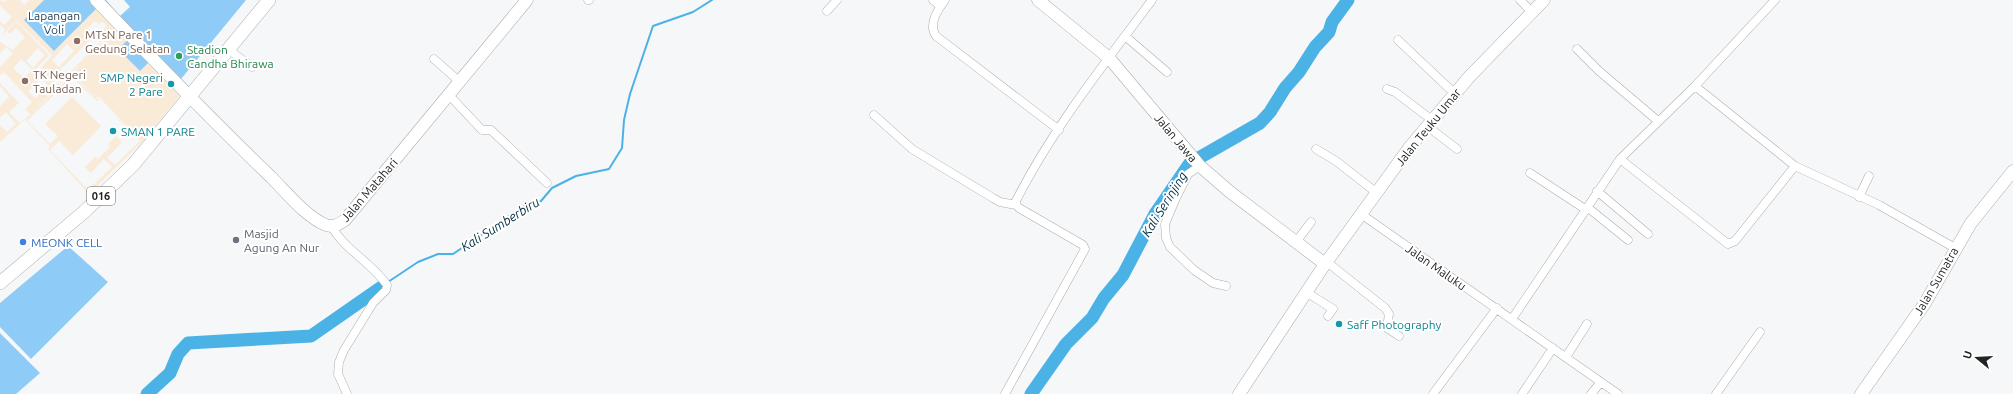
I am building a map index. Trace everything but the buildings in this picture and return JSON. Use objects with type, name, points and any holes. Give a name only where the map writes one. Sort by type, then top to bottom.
[{"type":"main road","name":"016","points":[[0,283],[84,212],[118,181],[270,0]]},
{"type":"street","name":"Jalan Matahari","points":[[96,0],[190,97],[311,215],[320,222],[332,227],[345,220],[527,0]]},
{"type":"street","points":[[827,11],[837,0]]},
{"type":"street","points":[[933,0],[943,3],[933,22],[933,30],[936,36],[1059,130]]},
{"type":"street","name":"Jalan Jawa","points":[[1038,0],[1109,58],[1198,165],[1230,192],[1326,263]]},
{"type":"street","points":[[1016,205],[1026,182],[1059,130],[1109,58],[1152,0]]},
{"type":"street","points":[[1520,0],[1532,12]]},
{"type":"street","name":"Jalan Teuku Umar","points":[[1239,394],[1326,263],[1429,123],[1454,93],[1544,0]]},
{"type":"street","points":[[1512,319],[1620,159],[1695,86],[1776,0]]},
{"type":"street","points":[[1125,36],[1167,72]]},
{"type":"street","points":[[1398,40],[1454,93]]},
{"type":"street","points":[[228,49],[252,67]]},
{"type":"street","points":[[1577,49],[1599,71],[1658,121]]},
{"type":"street","points":[[434,58],[460,82]]},
{"type":"street","points":[[1695,86],[1795,166],[1879,205],[1955,248]]},
{"type":"street","points":[[1387,89],[1395,92],[1457,149]]},
{"type":"street","points":[[448,95],[482,130],[491,130],[547,183]]},
{"type":"street","points":[[874,115],[912,149],[1000,202],[1016,205],[1083,245],[1085,249],[1005,394]]},
{"type":"street","points":[[1316,149],[1336,161],[1377,193]]},
{"type":"street","points":[[1620,159],[1728,244],[1735,241],[1795,166]]},
{"type":"street","points":[[1198,165],[1188,174],[1176,198],[1164,227],[1166,238],[1170,247],[1194,270],[1213,283],[1226,286]]},
{"type":"street","name":"Jalan Sumatra","points":[[1864,393],[1925,303],[1955,248],[1971,223],[2013,170]]},
{"type":"street","points":[[1530,173],[1586,208],[1628,240]]},
{"type":"street","points":[[1859,197],[1869,176]]},
{"type":"street","points":[[1597,191],[1648,234]]},
{"type":"street","name":"Jalan Maluku","points":[[1361,214],[1618,394]]},
{"type":"street","points":[[1296,242],[1311,222]]},
{"type":"street","points":[[332,227],[339,238],[368,264],[386,284],[386,290],[373,302],[344,350],[339,362],[338,374],[347,394]]},
{"type":"street","points":[[1326,263],[1385,308],[1388,314],[1387,328],[1399,336]]},
{"type":"street","points":[[1306,292],[1333,309],[1328,316]]},
{"type":"street","points":[[1434,394],[1497,308]]},
{"type":"street","points":[[1566,357],[1587,324]]},
{"type":"street","points":[[1716,394],[1760,332]]},
{"type":"street","points":[[1522,394],[1553,348]]},
{"type":"street","points":[[1591,394],[1601,382]]},
{"type":"shaded area","points":[[0,0],[4,2],[6,0],[20,0],[24,5],[29,0],[44,0],[24,20],[97,8],[89,0],[91,0],[117,26],[84,60],[119,28],[183,92],[143,141],[89,194],[48,149],[50,146],[25,120],[72,75],[99,100],[97,101],[72,77],[27,121],[50,144],[58,136],[45,124],[72,97],[101,126],[73,155],[59,141],[50,150],[88,190],[112,167],[104,159],[91,173],[85,167],[95,157],[98,159],[110,147],[108,144],[116,136],[122,142],[107,158],[115,165],[140,141],[106,107],[140,139],[100,98],[96,97],[72,74],[80,64],[55,88],[39,70],[52,55],[16,20],[0,37],[5,29],[0,25],[0,21],[4,25],[12,17],[0,5]],"holes":[[[95,21],[99,24],[102,21],[107,26],[102,31],[106,36],[57,85],[51,79],[94,36],[87,28]],[[67,44],[74,51],[59,67],[52,60]]]},
{"type":"shaded area","name":"TK Negeri Tauladan","points":[[16,21],[49,55],[36,69],[55,89],[33,112],[0,142],[0,125],[7,132],[16,124],[6,112],[0,117],[0,106],[9,97],[0,86],[0,83],[19,103],[9,112],[20,123],[30,114],[25,109],[32,102],[4,72],[0,75],[0,67],[13,53],[6,47],[0,53],[0,42],[13,50],[25,37],[16,28],[10,34],[7,32],[0,40]],"holes":[[[38,48],[45,55],[33,68],[26,61]],[[21,59],[32,69],[24,78],[13,68]],[[41,78],[48,85],[35,98],[28,91]]]},
{"type":"green space","name":"Lapangan Voli","points":[[44,0],[89,0],[97,8],[54,51],[24,20]]},
{"type":"green space","name":"Stadion Candha Bhirawa","points":[[103,0],[106,0],[120,16],[130,7],[124,0],[246,0],[181,79]]},
{"type":"green space","points":[[128,40],[150,61],[140,71],[118,49]]},
{"type":"green space","points":[[68,246],[108,282],[31,359],[0,327],[0,303]]},
{"type":"green space","points":[[0,333],[40,373],[16,394],[0,394]]},
{"type":"waterway","name":"Kali Sumberbiru","points":[[388,282],[418,262],[438,254],[453,254],[524,206],[541,201],[552,188],[576,176],[609,169],[622,148],[624,120],[630,94],[653,26],[693,12],[712,0]]},
{"type":"waterway","name":"Kali Serinjing","points":[[1031,394],[1066,344],[1092,318],[1104,298],[1123,275],[1155,214],[1190,163],[1260,123],[1270,112],[1285,88],[1299,72],[1315,47],[1329,32],[1332,22],[1348,0]]},
{"type":"waterway","name":"Kali Sumberbiru","points":[[380,288],[384,285]]},
{"type":"waterway","name":"Kali Sumberbiru","points":[[147,394],[170,373],[178,354],[188,343],[311,336],[380,288]]},
{"type":"place","name":"MTsN Pare 1 Gedung Selatan","points":[[77,41]]},
{"type":"place","name":"Stadion Candha Bhirawa","points":[[179,56]]},
{"type":"place","name":"TK Negeri Tauladan","points":[[25,81]]},
{"type":"place","name":"SMP Negeri 2 Pare","points":[[171,84]]},
{"type":"place","name":"SMAN 1 PARE","points":[[113,131]]},
{"type":"place","name":"Masjid Agung An Nur","points":[[236,240]]},
{"type":"place","name":"MEONK CELL","points":[[23,242]]},
{"type":"place","name":"Saff Photography","points":[[1339,324]]}]
